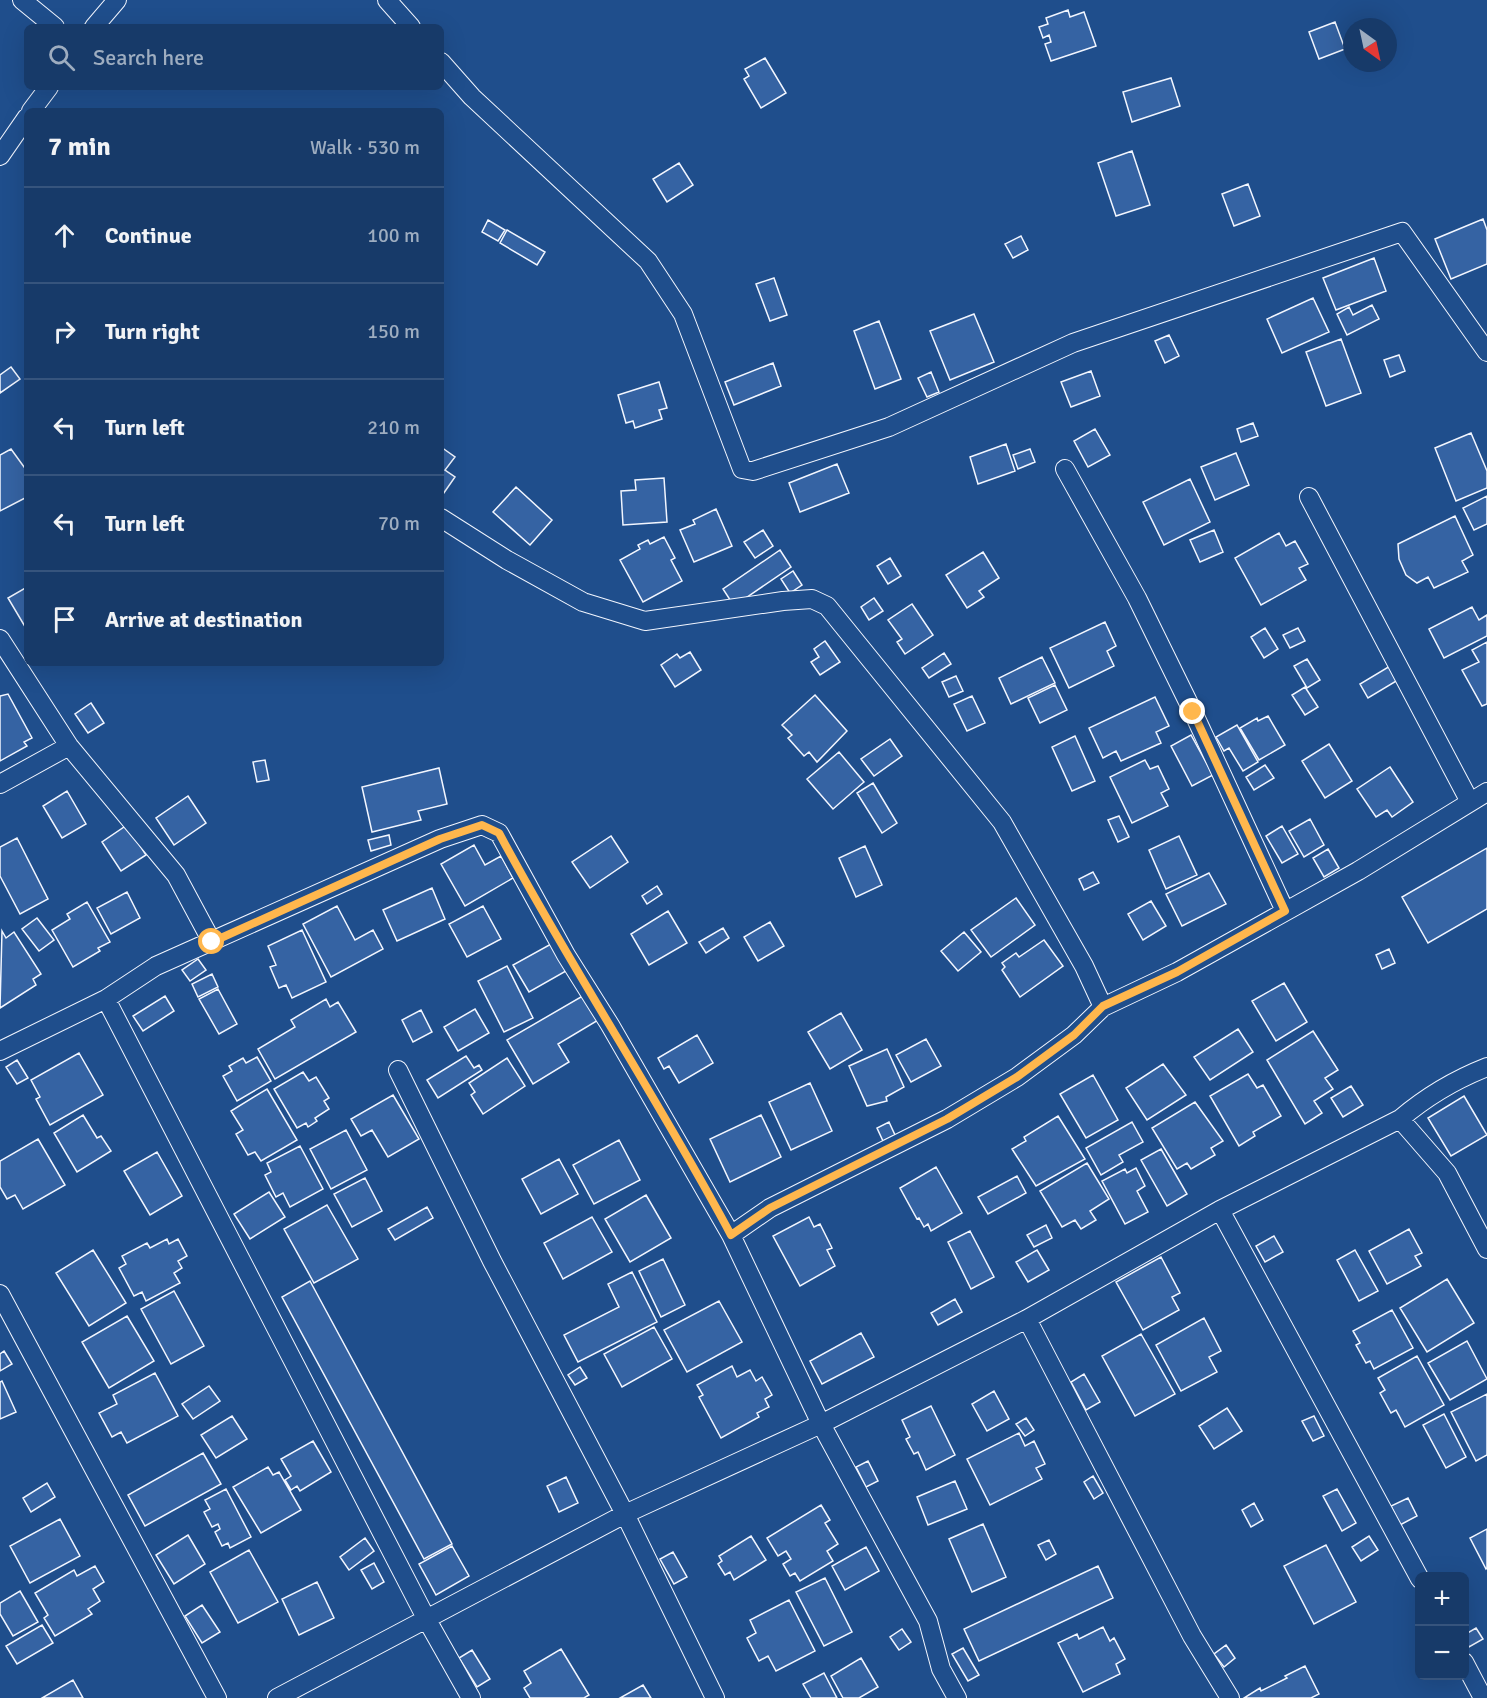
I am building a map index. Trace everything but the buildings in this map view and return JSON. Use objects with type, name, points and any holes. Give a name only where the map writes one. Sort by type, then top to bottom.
[{"type":"street","points":[[22,0],[51,24]]},
{"type":"street","points":[[97,24],[117,0]]},
{"type":"street","points":[[387,0],[408,24]]},
{"type":"street","points":[[444,65],[472,97],[648,261],[683,314],[742,469],[753,471],[889,427],[1073,343],[1402,232],[1487,352]]},
{"type":"street","points":[[34,108],[47,90]]},
{"type":"street","points":[[0,156],[24,121]]},
{"type":"street","points":[[1065,469],[1137,598],[1193,712],[1285,911]]},
{"type":"street","points":[[1308,497],[1470,802]]},
{"type":"street","points":[[444,520],[507,560],[584,602],[645,621],[783,601],[812,599],[827,606],[1002,822],[1084,966],[1103,1006]]},
{"type":"street","points":[[0,639],[69,746],[176,875],[212,942]]},
{"type":"street","points":[[0,784],[69,746]]},
{"type":"street","points":[[731,1235],[770,1208],[947,1119],[1007,1083],[1074,1035],[1103,1006],[1177,972],[1358,871],[1487,792]]},
{"type":"street","points":[[0,1051],[106,999],[156,966],[440,839],[482,825],[499,833],[566,955],[610,1025],[731,1235],[821,1424],[928,1621],[940,1669],[957,1698]]},
{"type":"street","points":[[106,999],[427,1620],[471,1698]]},
{"type":"street","points":[[277,1698],[625,1514],[821,1424],[1027,1319],[1220,1210],[1400,1119],[1425,1098],[1487,1067]]},
{"type":"street","points":[[399,1070],[492,1261],[625,1514],[715,1698]]},
{"type":"street","points":[[1400,1119],[1447,1173],[1487,1249]]},
{"type":"street","points":[[1220,1210],[1415,1572]]},
{"type":"street","points":[[0,1293],[217,1698]]},
{"type":"street","points":[[1027,1319],[1192,1636],[1230,1698]]},
{"type":"street","points":[[1469,1671],[1483,1698]]},
{"type":"route","points":[[212,942],[440,839],[482,825],[499,833],[541,912],[610,1025],[731,1235],[770,1208],[947,1119],[1017,1077],[1074,1035],[1103,1006],[1177,972],[1285,911],[1193,712]]}]
